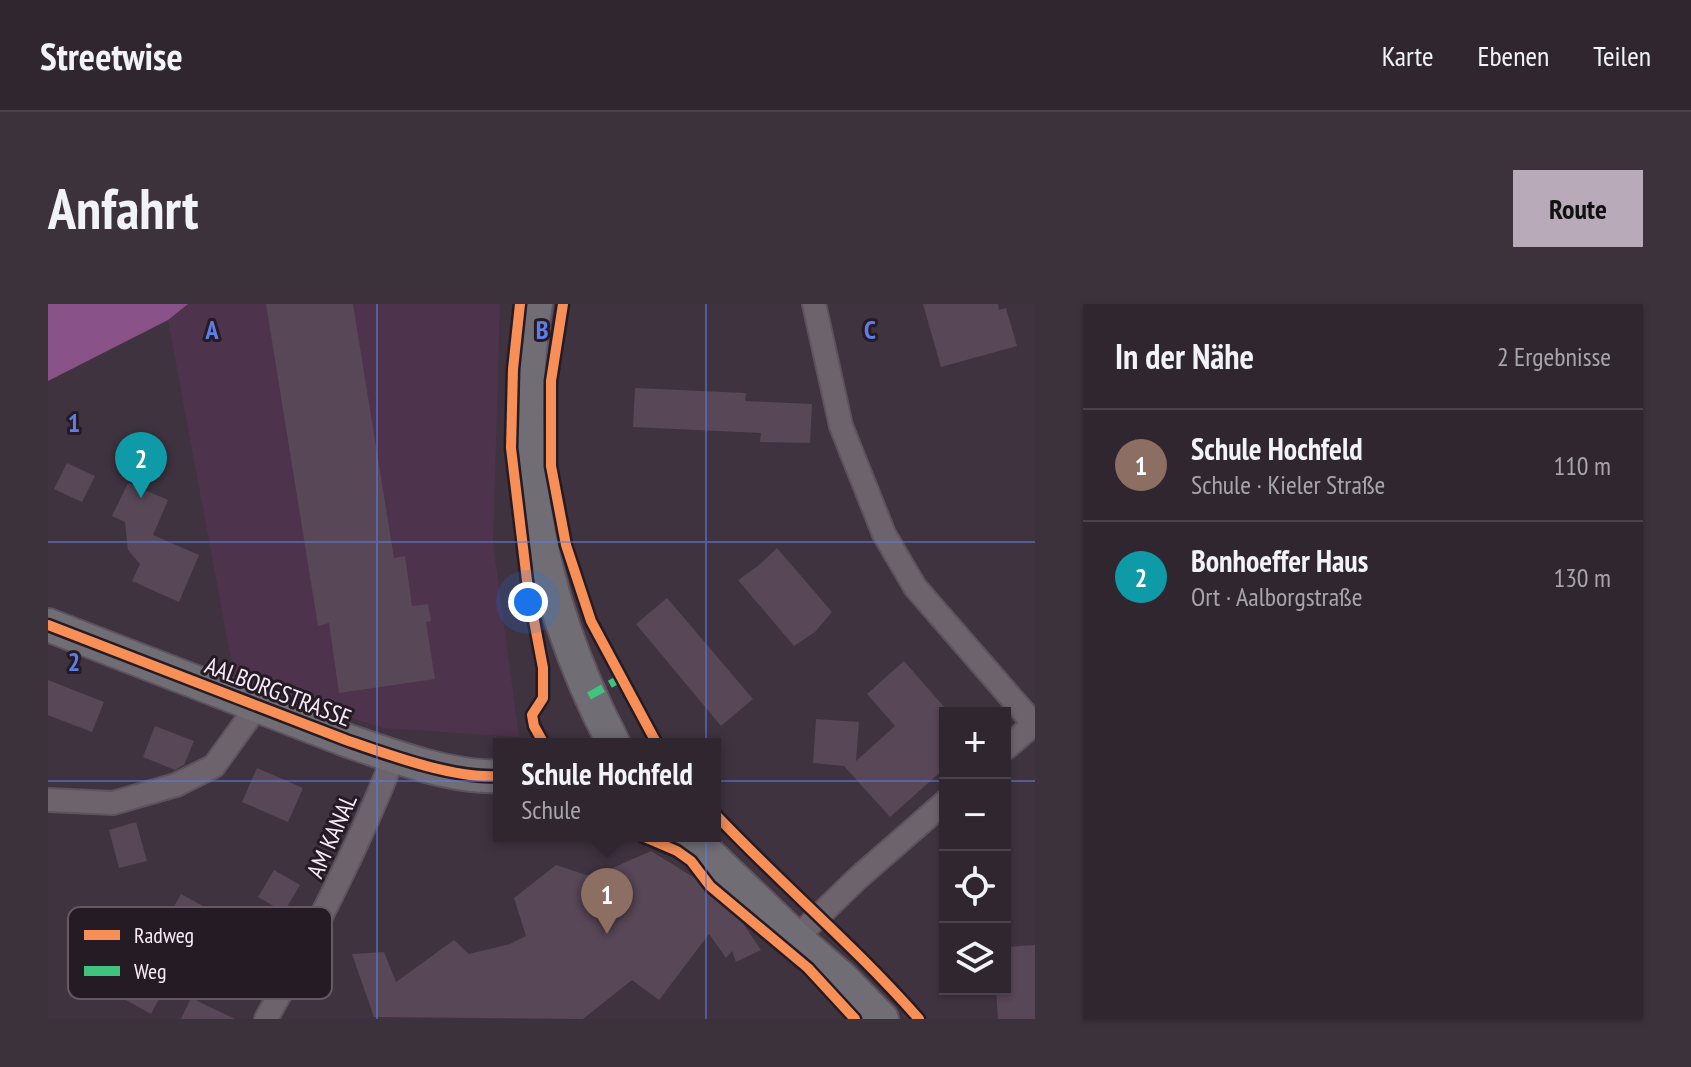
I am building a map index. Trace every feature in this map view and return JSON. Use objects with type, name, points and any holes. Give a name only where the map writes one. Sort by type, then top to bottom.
[{"type":"main road","points":[[536,304],[526,423],[528,469],[536,523],[548,576],[579,672],[611,738]]},
{"type":"main road","name":"AALBORGSTRASSE","points":[[48,625],[346,740],[394,756],[480,777],[493,776]]},
{"type":"main road","points":[[696,842],[882,1019]]},
{"type":"street","points":[[814,304],[841,426],[884,534],[915,587],[1034,723],[1011,744]]},
{"type":"street","points":[[48,800],[113,803],[176,785],[214,766],[258,705]]},
{"type":"street","name":"AM KANAL","points":[[328,907],[370,819],[394,756]]},
{"type":"street","points":[[796,938],[858,878],[939,807]]},
{"type":"street","name":"AM KANAL","points":[[266,1019],[277,999]]},
{"type":"shaded area","points":[[48,304],[188,304],[168,320],[48,381]]},
{"type":"shaded area","points":[[188,304],[500,304],[493,543],[519,737],[383,728],[235,681],[168,320]]},
{"type":"building","points":[[266,304],[353,304],[394,558],[405,556],[412,606],[428,604],[431,621],[426,622],[435,679],[339,693],[329,623],[318,626]]},
{"type":"building","points":[[923,304],[998,304],[999,310],[1006,308],[1017,346],[941,367]]},
{"type":"building","points":[[635,388],[746,393],[745,401],[812,404],[810,443],[760,442],[761,433],[633,427]]},
{"type":"building","points":[[67,463],[95,476],[82,502],[54,489]]},
{"type":"building","points":[[128,483],[168,500],[153,535],[199,555],[179,602],[132,581],[140,564],[128,550],[125,522],[112,516]]},
{"type":"building","points":[[777,548],[832,612],[815,632],[794,646],[738,580]]},
{"type":"building","points":[[667,598],[753,699],[721,726],[636,624]]},
{"type":"building","points":[[904,661],[944,707],[939,707],[939,773],[890,817],[844,766],[813,763],[816,719],[859,722],[856,761],[895,726],[867,694]]},
{"type":"building","points":[[48,680],[104,702],[92,732],[48,715]]},
{"type":"building","points":[[155,726],[194,741],[184,765],[175,770],[143,757]]},
{"type":"building","points":[[257,768],[303,788],[288,822],[242,802]]},
{"type":"building","points":[[136,822],[147,861],[119,868],[109,830]]},
{"type":"building","points":[[651,851],[695,878],[740,919],[761,950],[736,962],[732,951],[726,958],[709,934],[659,1000],[632,980],[583,1019],[374,1017],[352,954],[384,952],[396,982],[454,940],[469,954],[510,944],[526,936],[514,898],[556,865],[592,877]]},
{"type":"building","points":[[274,870],[300,885],[287,907],[275,907],[258,897]]},
{"type":"building","points":[[181,894],[205,907],[174,907]]},
{"type":"building","points":[[1035,945],[1035,1019],[998,1019],[996,995],[1011,995],[1011,947]]},
{"type":"building","points":[[127,999],[159,999],[151,1014]]},
{"type":"building","points":[[193,999],[235,1019],[181,1019]]},
{"type":"marked path","points":[[589,696],[621,678]]},
{"type":"cycle path","points":[[520,304],[513,369],[511,448],[528,589],[543,668],[543,698],[532,715],[541,738]]},
{"type":"cycle path","points":[[563,304],[551,381],[551,466],[566,545],[591,621],[654,738]]},
{"type":"cycle path","points":[[48,625],[346,740],[442,770],[493,776]]},
{"type":"cycle path","points":[[721,820],[919,1019]]},
{"type":"cycle path","points":[[656,842],[691,861],[710,886],[808,968],[855,1019]]},
{"type":"place","name":"Bonhoeffer Haus","points":[[141,498]]},
{"type":"place","name":"Schule Hochfeld","points":[[607,934]]}]
